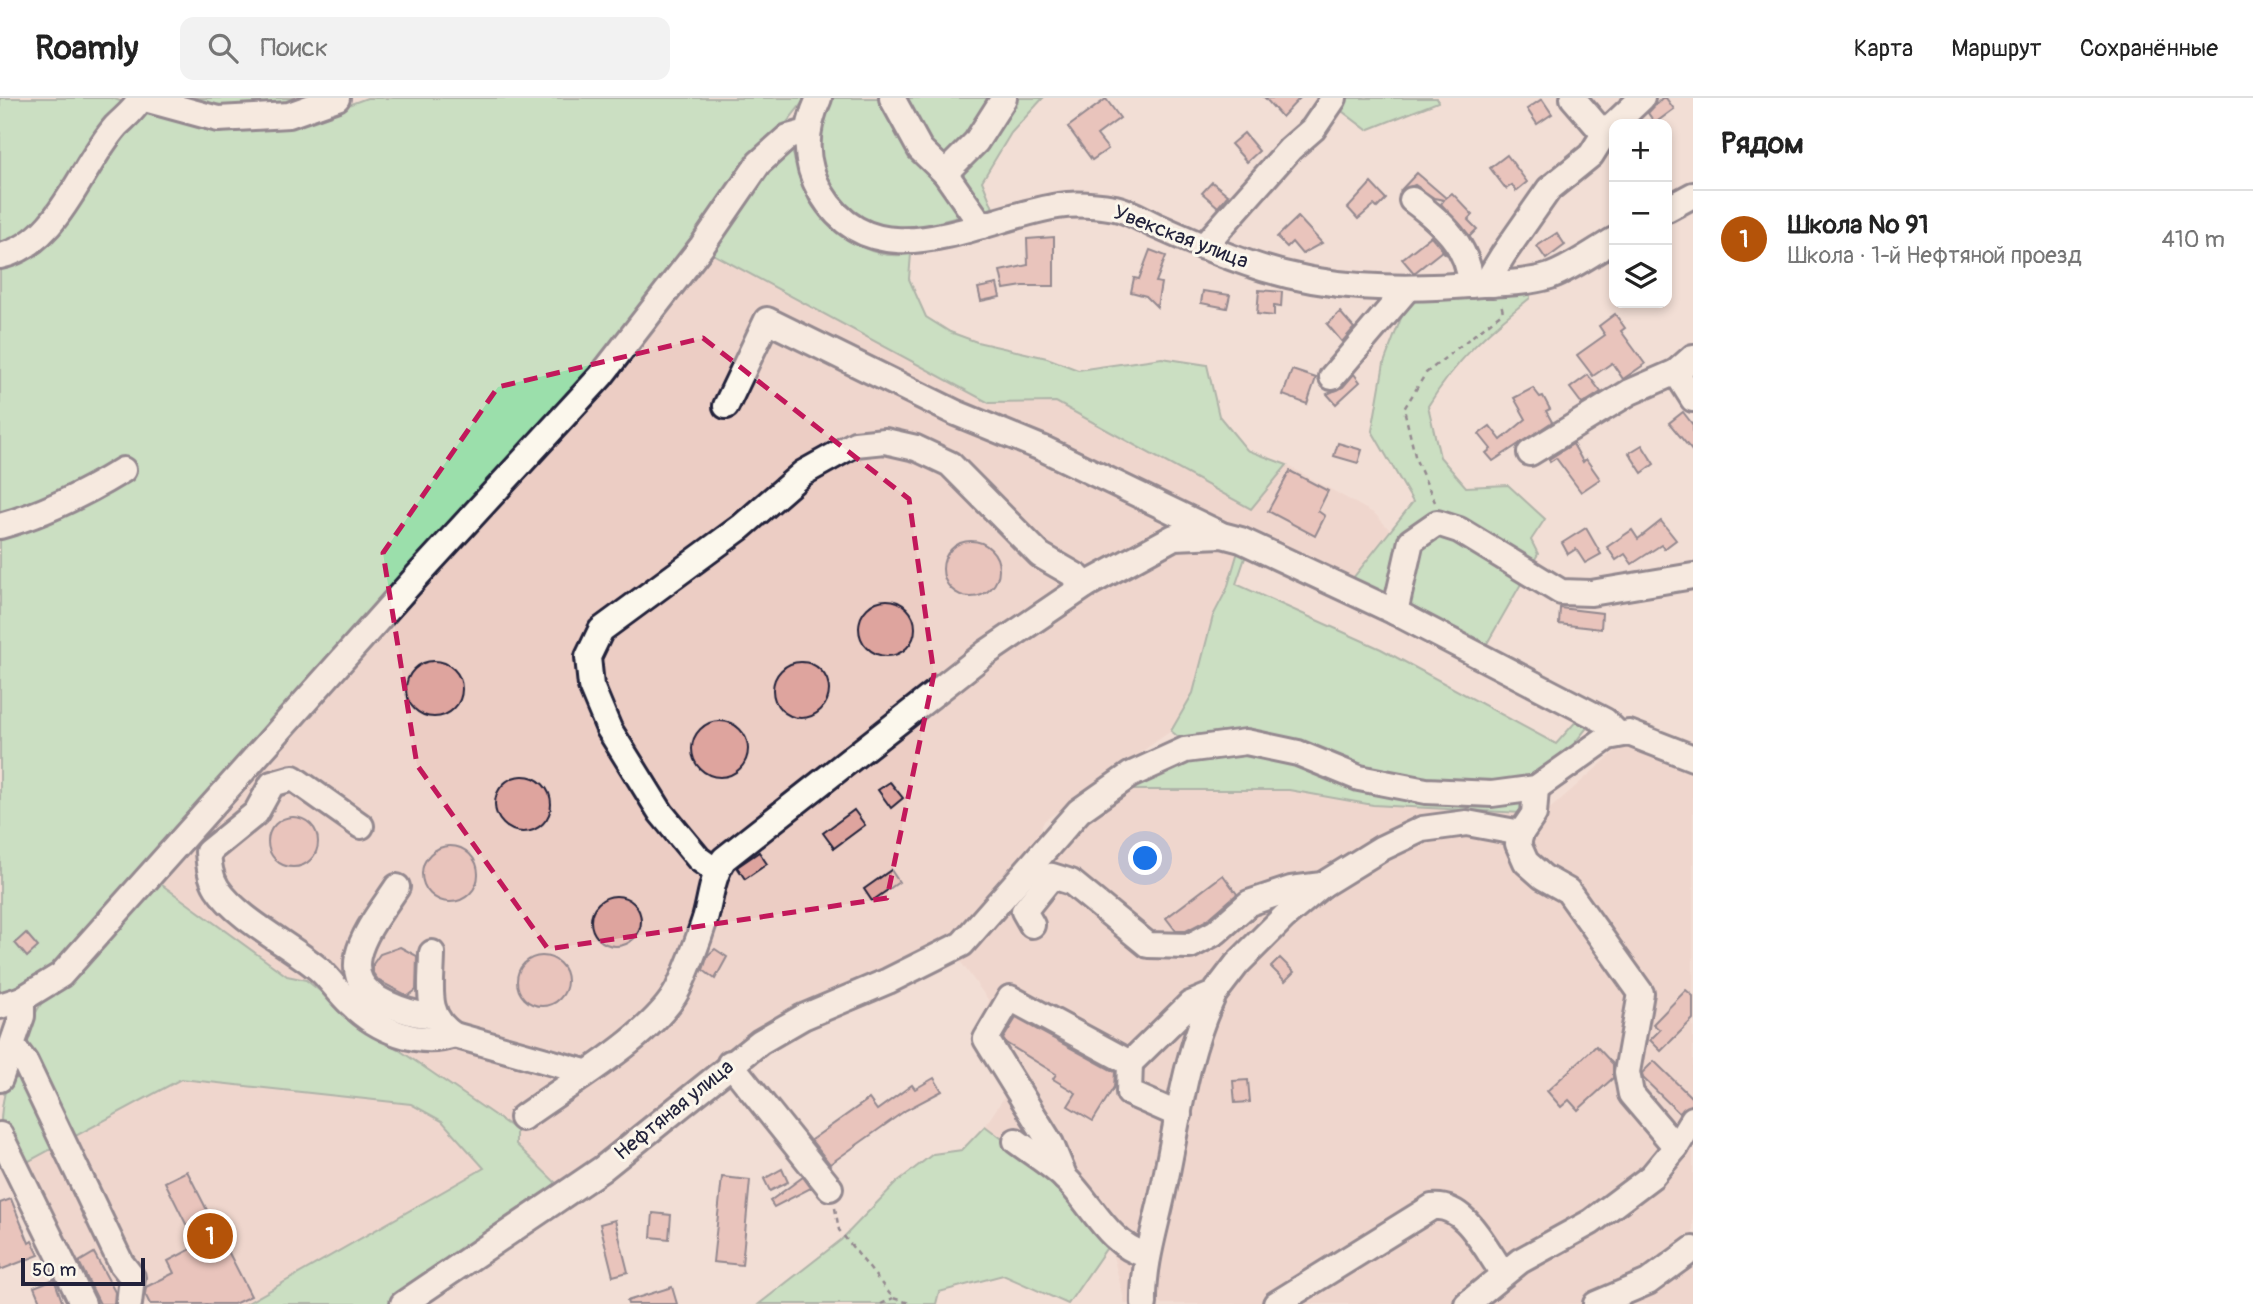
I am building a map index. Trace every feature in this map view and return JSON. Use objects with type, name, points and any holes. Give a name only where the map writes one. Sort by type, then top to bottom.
[{"type":"street","points":[[0,256],[18,253],[50,224],[117,125],[134,111],[141,98],[218,119],[289,115],[337,98]]},
{"type":"street","points":[[0,1079],[22,1016],[11,1003],[61,975],[418,575],[601,376],[702,246],[759,163],[788,137],[807,132],[819,98]]},
{"type":"street","points":[[892,98],[920,149],[945,173],[982,226]]},
{"type":"street","points":[[945,173],[976,142],[1004,98]]},
{"type":"street","points":[[1203,247],[1290,149],[1313,129],[1334,98]]},
{"type":"street","points":[[1573,98],[1604,134]]},
{"type":"street","points":[[1412,200],[1438,219],[1463,250],[1481,284],[1498,264],[1549,189],[1591,155],[1604,134],[1642,98]]},
{"type":"street","name":"Увекская улица","points":[[807,132],[806,149],[812,177],[831,210],[853,228],[877,238],[904,242],[982,226],[1049,208],[1089,205],[1118,209],[1203,247],[1296,278],[1339,285],[1406,289],[1549,276],[1609,243]]},
{"type":"street","points":[[1672,206],[1693,195]]},
{"type":"street","points":[[1332,377],[1406,289]]},
{"type":"street","points":[[726,406],[767,320],[1395,612],[1605,721],[1618,733]]},
{"type":"street","points":[[1530,453],[1630,391],[1684,364],[1693,398]]},
{"type":"street","points":[[716,871],[699,859],[661,813],[608,729],[591,686],[588,657],[601,630],[741,527],[803,473],[855,444],[886,441],[916,448],[950,464],[1040,555],[1078,577],[1086,585]]},
{"type":"street","points":[[0,526],[42,513],[123,470]]},
{"type":"street","points":[[1395,612],[1411,541],[1437,523],[1458,530],[1561,592],[1591,593],[1693,576]]},
{"type":"street","points":[[522,1118],[632,1039],[663,1010],[678,989],[704,922],[716,871],[724,859],[986,653],[1086,585],[1174,537],[1231,538]]},
{"type":"street","points":[[1676,1147],[1631,1094],[1627,1072],[1641,993],[1568,891],[1543,877],[1526,862],[1518,844],[1521,833],[1534,814],[1536,788],[1608,737],[1629,733],[1693,758]]},
{"type":"street","name":"Нефтяная улица","points":[[402,1304],[602,1169],[694,1097],[730,1063],[803,1017],[888,981],[962,944],[1079,811],[1130,775],[1185,750],[1246,742],[1298,753],[1359,778],[1426,792],[1492,794],[1536,788]]},
{"type":"street","points":[[361,827],[293,778],[272,784],[256,813],[208,852],[210,872],[217,889],[256,925],[321,972],[351,1005],[378,1026],[405,1035],[440,1040],[454,1035]]},
{"type":"street","points":[[1144,1304],[1146,1255],[1179,1115],[1184,1078],[1198,1027],[1214,994],[1237,964],[1284,917],[1322,885],[1382,848],[1422,829],[1467,823],[1521,833]]},
{"type":"street","points":[[1032,925],[1024,911],[1052,876],[1071,882],[1148,945],[1171,947],[1190,946],[1216,932],[1249,903],[1292,889],[1322,885]]},
{"type":"street","points":[[397,887],[356,957],[357,978],[367,994],[394,1007],[433,1015]]},
{"type":"street","points":[[432,953],[433,1015],[441,1027],[454,1035],[585,1072]]},
{"type":"street","points":[[1179,1115],[1129,1093],[1130,1063],[1190,1004],[1214,994]]},
{"type":"street","points":[[1065,1178],[1051,1144],[986,1039],[1010,998],[1130,1063]]},
{"type":"street","points":[[13,1046],[25,1062],[121,1263],[132,1277],[129,1304]]},
{"type":"street","points":[[730,1063],[830,1188]]},
{"type":"street","points":[[1466,1304],[1503,1273],[1549,1242],[1591,1222],[1652,1176],[1676,1147],[1693,1119]]},
{"type":"street","points":[[0,1135],[82,1304]]},
{"type":"street","points":[[1016,1141],[1065,1178],[1114,1237],[1133,1251],[1146,1255]]},
{"type":"street","points":[[1276,1304],[1432,1208],[1446,1206],[1460,1213],[1503,1273]]},
{"type":"street","points":[[1596,1304],[1648,1282],[1693,1249]]},
{"type":"street","points":[[1630,1304],[1648,1282]]},
{"type":"path","points":[[1437,523],[1435,499],[1416,460],[1404,409],[1426,373],[1503,312],[1499,293],[1481,284]]},
{"type":"path","points":[[830,1188],[839,1230],[893,1297],[912,1304]]},
{"type":"path","points":[[881,1304],[893,1297]]},
{"type":"highlighted area","points":[[703,338],[909,499],[934,674],[887,898],[548,949],[417,765],[383,553],[498,387]]},
{"type":"shaded area","points":[[713,254],[989,403],[1056,402],[1251,509],[1287,465],[1375,514],[1390,530],[1350,582],[1244,532],[1227,589],[1213,616],[1193,693],[1171,731],[1044,821],[1033,848],[964,926],[928,953],[705,1077],[559,1186],[516,1143],[516,1130],[367,1028],[306,980],[287,977],[158,882],[610,385]]},
{"type":"shaded area","points":[[1625,743],[1693,775],[1693,1304],[1125,1304],[1110,1243],[1053,1177],[985,1126],[1009,1090],[974,1042],[989,1001],[960,961],[1036,870],[1126,790],[1289,790],[1373,805],[1544,814]]},
{"type":"shaded area","points":[[181,1079],[411,1104],[442,1121],[485,1168],[246,1304],[88,1304],[20,1166]]},
{"type":"green space","points":[[0,98],[112,98],[173,120],[218,130],[294,125],[367,98],[806,98],[600,361],[53,968],[0,997]]},
{"type":"green space","points":[[170,98],[302,98],[270,106],[237,107]]},
{"type":"green space","points":[[829,98],[1043,98],[1011,133],[982,181],[993,208],[900,232],[857,219],[821,175],[816,147]]},
{"type":"green space","points":[[1333,98],[1437,98],[1438,102],[1367,130],[1338,108]]},
{"type":"green space","points":[[790,149],[810,200],[846,238],[877,252],[911,254],[909,279],[926,317],[950,332],[977,342],[1047,358],[1078,370],[1162,358],[1207,365],[1219,416],[1247,450],[1287,465],[1251,509],[1056,402],[989,403],[713,254],[751,183]]},
{"type":"green space","points":[[1529,289],[1530,298],[1474,347],[1450,374],[1428,406],[1440,457],[1466,487],[1508,485],[1545,519],[1531,540],[1538,554],[1485,647],[1350,582],[1413,502],[1372,431],[1384,363],[1409,297]]},
{"type":"green space","points":[[1239,548],[1247,552],[1236,584],[1381,649],[1556,744],[1579,718],[1590,724],[1569,750],[1521,782],[1428,781],[1363,768],[1299,740],[1244,732],[1186,743],[1171,731],[1193,693],[1213,616],[1227,589]]},
{"type":"green space","points":[[1248,751],[1521,801],[1521,813],[1373,805],[1289,790],[1126,790],[1190,759]]},
{"type":"green space","points":[[158,882],[287,976],[306,980],[367,1028],[516,1130],[516,1144],[559,1186],[388,1304],[246,1304],[484,1168],[442,1121],[411,1104],[181,1079],[20,1166],[2,1131],[2,1110],[16,1056],[31,1022],[48,993]]},
{"type":"green space","points":[[985,1126],[1053,1177],[1110,1243],[1068,1304],[1003,1275],[939,1292],[936,1304],[759,1304],[841,1240],[897,1182],[933,1154],[962,1150]]},
{"type":"building","points":[[1265,98],[1300,98],[1282,117]]},
{"type":"building","points":[[1662,98],[1666,98],[1674,109],[1660,119],[1652,119],[1648,113]]},
{"type":"building","points":[[1106,99],[1120,118],[1097,135],[1108,149],[1092,160],[1068,127]]},
{"type":"building","points":[[1542,99],[1552,114],[1537,124],[1527,109]]},
{"type":"building","points":[[1244,133],[1259,151],[1247,162],[1231,144]]},
{"type":"building","points":[[1507,155],[1527,182],[1516,191],[1512,185],[1506,189],[1490,168]]},
{"type":"building","points":[[1417,173],[1446,198],[1452,193],[1473,215],[1468,220],[1477,229],[1470,236],[1441,204],[1444,200],[1434,198],[1415,185],[1400,191]]},
{"type":"building","points":[[1212,182],[1228,195],[1218,207],[1202,193]]},
{"type":"building","points":[[1371,183],[1386,199],[1358,219],[1348,208]]},
{"type":"building","points":[[1298,217],[1322,243],[1302,254],[1292,242],[1287,247],[1277,237]]},
{"type":"building","points":[[1557,233],[1565,245],[1546,259],[1537,246]]},
{"type":"building","points":[[1431,236],[1447,255],[1442,251],[1414,273],[1402,259]]},
{"type":"building","points":[[1054,237],[1054,286],[1004,289],[1000,271],[1028,265],[1027,239]]},
{"type":"building","points":[[1150,250],[1166,256],[1156,282],[1161,283],[1157,307],[1146,296],[1131,292],[1134,278],[1139,279]]},
{"type":"building","points":[[997,284],[1000,297],[981,301],[978,288]]},
{"type":"building","points":[[1259,290],[1282,292],[1281,307],[1274,306],[1274,316],[1257,314]]},
{"type":"building","points":[[1203,291],[1230,295],[1227,308],[1201,303]]},
{"type":"building","points":[[1340,312],[1354,328],[1342,342],[1327,324]]},
{"type":"building","points":[[1615,314],[1625,328],[1621,331],[1645,364],[1623,379],[1612,363],[1593,376],[1577,355],[1605,335],[1599,326]]},
{"type":"building","points":[[1292,370],[1316,378],[1307,404],[1283,395]]},
{"type":"building","points":[[1354,374],[1360,382],[1336,404],[1327,394],[1343,387]]},
{"type":"building","points":[[1588,375],[1601,392],[1582,404],[1570,388]]},
{"type":"building","points":[[1533,388],[1540,397],[1543,396],[1550,409],[1546,411],[1552,422],[1493,461],[1486,453],[1491,449],[1479,434],[1490,426],[1501,440],[1526,419],[1514,398]]},
{"type":"building","points":[[1683,412],[1693,425],[1693,452],[1669,423]]},
{"type":"building","points":[[1338,443],[1362,450],[1358,463],[1334,456]]},
{"type":"building","points":[[1573,444],[1583,462],[1586,459],[1600,479],[1581,492],[1556,458],[1550,462],[1549,459]]},
{"type":"building","points":[[1642,445],[1654,464],[1642,473],[1629,453]]},
{"type":"building","points":[[1290,471],[1328,491],[1318,511],[1325,516],[1315,536],[1268,511]]},
{"type":"building","points":[[1661,521],[1676,540],[1664,549],[1661,545],[1632,564],[1625,554],[1616,560],[1607,547],[1632,530],[1638,539]]},
{"type":"building","points":[[1586,528],[1601,554],[1585,563],[1576,549],[1568,554],[1562,543]]},
{"type":"building","points":[[971,541],[982,543],[991,549],[997,558],[997,580],[991,589],[982,595],[971,597],[960,595],[951,589],[945,580],[943,569],[945,558],[951,549],[960,543]]},
{"type":"building","points":[[887,600],[898,602],[907,608],[913,617],[913,639],[907,648],[898,654],[887,656],[876,654],[867,648],[861,639],[859,628],[861,617],[867,608],[876,602]]},
{"type":"building","points":[[1560,608],[1602,613],[1601,629],[1559,624]]},
{"type":"building","points":[[434,661],[445,663],[454,669],[460,678],[460,700],[454,709],[445,715],[434,717],[423,715],[414,709],[408,700],[406,689],[408,678],[414,669],[423,663]]},
{"type":"building","points":[[801,662],[812,664],[821,670],[827,679],[827,701],[821,710],[812,716],[801,718],[790,716],[781,710],[775,701],[773,690],[775,679],[781,670],[790,664]]},
{"type":"building","points":[[720,721],[731,723],[740,729],[746,738],[746,760],[740,769],[731,775],[720,777],[709,775],[700,769],[694,760],[692,749],[694,738],[700,729],[709,723]]},
{"type":"building","points":[[523,776],[534,778],[543,784],[549,793],[549,815],[543,824],[534,830],[523,832],[512,830],[503,824],[497,815],[495,804],[497,793],[503,784],[512,778]]},
{"type":"building","points":[[890,782],[903,798],[891,808],[878,790]]},
{"type":"building","points":[[854,810],[865,825],[834,848],[823,833]]},
{"type":"building","points":[[293,817],[311,824],[318,842],[311,860],[293,867],[275,860],[268,842],[275,824]]},
{"type":"building","points":[[450,846],[461,848],[470,854],[476,863],[476,885],[470,894],[461,900],[450,902],[439,900],[430,894],[424,885],[422,874],[424,863],[430,854],[439,848]]},
{"type":"building","points":[[759,852],[767,864],[745,879],[737,867]]},
{"type":"building","points":[[891,870],[899,882],[872,901],[864,889]]},
{"type":"building","points":[[1223,875],[1237,894],[1207,920],[1186,931],[1176,931],[1166,918]]},
{"type":"building","points":[[616,896],[634,903],[641,921],[634,939],[616,946],[598,939],[591,921],[598,903]]},
{"type":"building","points":[[26,933],[38,947],[27,957],[15,943]]},
{"type":"building","points":[[400,947],[417,956],[416,990],[408,996],[379,981],[373,973],[373,964],[380,954]]},
{"type":"building","points":[[715,949],[727,957],[715,979],[703,970],[708,955]]},
{"type":"building","points":[[542,956],[560,963],[567,981],[560,999],[542,1006],[524,999],[517,981],[524,963]]},
{"type":"building","points":[[1280,958],[1294,972],[1285,981],[1271,967]]},
{"type":"building","points":[[1686,990],[1693,996],[1693,1019],[1661,1051],[1650,1040],[1660,1030],[1653,1024]]},
{"type":"building","points":[[1016,1018],[1115,1072],[1114,1087],[1093,1121],[1068,1106],[1076,1093],[1053,1079],[1056,1074],[1003,1039]]},
{"type":"building","points":[[1596,1046],[1613,1064],[1613,1078],[1578,1110],[1569,1100],[1561,1107],[1547,1091]]},
{"type":"building","points":[[1654,1061],[1693,1099],[1693,1104],[1679,1113],[1643,1078],[1642,1073]]},
{"type":"building","points":[[934,1078],[942,1091],[906,1110],[830,1164],[811,1140],[869,1099],[877,1110],[912,1085],[915,1089]]},
{"type":"building","points":[[1248,1080],[1250,1102],[1235,1103],[1233,1081]]},
{"type":"building","points":[[782,1169],[788,1182],[770,1191],[764,1179]]},
{"type":"building","points":[[187,1171],[251,1296],[234,1304],[150,1304],[145,1294],[146,1287],[174,1273],[168,1261],[197,1246],[165,1182]]},
{"type":"building","points":[[722,1177],[750,1180],[742,1265],[713,1262]]},
{"type":"building","points":[[803,1177],[811,1188],[774,1207],[770,1201]]},
{"type":"building","points":[[11,1199],[29,1243],[32,1241],[39,1255],[0,1270],[0,1203]]},
{"type":"building","points":[[653,1213],[671,1215],[669,1239],[651,1237]]},
{"type":"building","points":[[615,1220],[628,1272],[613,1276],[600,1224]]},
{"type":"building","points":[[94,1253],[115,1292],[114,1304],[100,1304],[79,1262]]},
{"type":"building","points":[[54,1279],[63,1304],[41,1304],[34,1287]]},
{"type":"building","points":[[672,1287],[677,1304],[628,1304],[627,1301]]},
{"type":"place","name":"Школа № 91","points":[[210,1236]]}]
